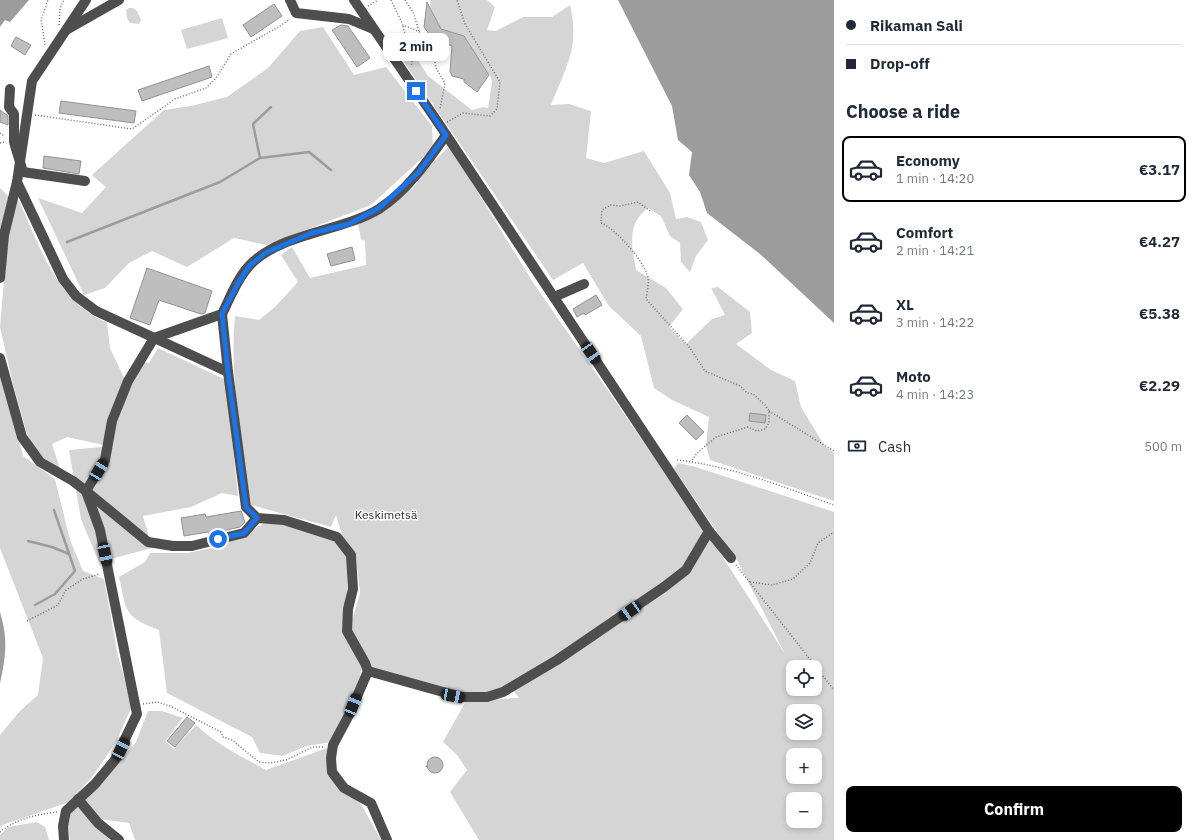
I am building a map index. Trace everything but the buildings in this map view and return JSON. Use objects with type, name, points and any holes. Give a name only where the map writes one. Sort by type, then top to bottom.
[{"type":"lane","points":[[0,278],[4,234],[17,182],[32,81],[48,58],[57,41],[86,0]]},
{"type":"lane","points":[[65,31],[119,0]]},
{"type":"lane","points":[[290,0],[296,13],[349,19],[373,29]]},
{"type":"lane","points":[[354,0],[439,123],[709,531],[731,558]]},
{"type":"lane","points":[[10,89],[9,107],[14,114],[14,142],[19,163],[23,172],[86,180]]},
{"type":"lane","points":[[387,840],[371,803],[344,788],[332,772],[330,758],[333,745],[349,715],[368,672],[365,663],[347,631],[348,609],[353,588],[351,555],[337,537],[284,520],[257,518],[246,507],[228,372],[222,314],[238,283],[250,265],[267,252],[312,233],[349,224],[379,208],[418,173],[446,135]]},
{"type":"lane","points":[[17,182],[62,279],[76,296],[96,311],[228,372]]},
{"type":"lane","points":[[554,297],[584,284]]},
{"type":"lane","points":[[86,491],[105,460],[112,421],[128,381],[154,338],[222,314]]},
{"type":"lane","points":[[0,358],[22,437],[40,462],[86,491],[148,542],[173,546],[192,546],[244,533],[257,518]]},
{"type":"lane","points":[[64,840],[63,826],[66,811],[95,784],[115,760],[137,714],[100,530],[86,491]]},
{"type":"lane","points":[[368,672],[414,686],[461,697],[487,697],[503,692],[557,660],[664,587],[686,570],[709,531]]},
{"type":"lane","points":[[78,799],[98,823],[119,840]]},
{"type":"path","points":[[48,0],[41,20],[48,58]]},
{"type":"path","points":[[57,41],[60,8],[64,0]]},
{"type":"path","points":[[361,10],[378,0]]},
{"type":"path","points":[[391,0],[403,25],[412,61],[409,81]]},
{"type":"path","points":[[405,0],[413,12],[419,32]]},
{"type":"path","points":[[403,25],[419,32],[432,46],[436,68],[444,83],[439,123],[463,113],[490,116],[497,109],[500,82],[465,24],[457,0]]},
{"type":"path","points":[[26,114],[132,129],[175,99],[206,88],[216,78],[231,54],[280,26],[296,13]]},
{"type":"path","points":[[650,211],[638,202],[620,206],[611,205],[602,210],[601,223],[610,226],[628,245],[648,275],[646,299],[690,348],[705,371],[740,386],[747,393],[753,394],[769,411],[834,451]]},
{"type":"path","points":[[691,462],[698,453],[716,437],[748,427],[757,431],[765,429],[768,423],[769,411]]},
{"type":"path","points":[[677,460],[758,478],[834,505]]},
{"type":"path","points":[[749,582],[772,585],[793,579],[810,563],[818,543],[834,532]]},
{"type":"path","points":[[731,558],[834,690]]},
{"type":"path","points":[[27,621],[58,605],[66,590],[82,579],[100,574],[108,566]]},
{"type":"path","points":[[136,707],[157,702],[170,706],[221,732],[223,737],[232,740],[259,762],[270,763],[286,760],[313,747],[333,745]]},
{"type":"path","points":[[0,832],[9,824],[46,813],[66,811]]},
{"type":"green space","points":[[431,0],[487,0],[495,7],[487,30],[496,31],[523,17],[552,17],[570,5],[573,20],[573,33],[570,56],[551,105],[569,104],[591,111],[586,158],[604,163],[644,151],[670,193],[676,219],[687,217],[701,222],[708,240],[696,256],[690,272],[681,262],[680,243],[670,236],[661,216],[648,208],[636,221],[633,229],[632,244],[636,270],[666,288],[683,309],[669,327],[686,344],[712,319],[725,315],[711,288],[718,287],[750,312],[752,333],[736,344],[771,370],[795,381],[801,407],[824,445],[834,453],[834,501],[710,460],[706,445],[709,417],[672,400],[654,388],[641,336],[609,306],[583,263],[553,280],[391,43],[403,37],[428,76],[472,110],[483,107],[488,108],[492,83],[491,77],[464,36],[441,29],[430,6]]},
{"type":"green space","points":[[133,8],[137,11],[141,20],[139,24],[130,23],[127,18],[126,10]]},
{"type":"green space","points":[[222,18],[228,38],[187,49],[181,30]]},
{"type":"green space","points":[[323,27],[354,75],[386,67],[432,126],[433,148],[371,205],[267,245],[234,238],[187,267],[152,251],[129,263],[105,288],[84,295],[38,198],[82,213],[106,187],[92,175],[164,110],[191,106],[227,97],[268,68],[300,31]]},
{"type":"green space","name":"Keskimetsä","points":[[448,147],[464,170],[534,284],[704,529],[684,570],[591,634],[504,689],[463,696],[377,671],[368,661],[350,627],[360,593],[356,557],[342,535],[336,515],[331,527],[251,505],[237,411],[234,363],[235,316],[259,320],[276,306],[298,282],[281,255],[292,247],[310,278],[366,265],[365,241],[361,239],[358,224],[413,188],[428,168]]},
{"type":"green space","points":[[0,188],[9,197],[0,239]]},
{"type":"green space","points":[[17,197],[42,253],[62,286],[74,300],[89,313],[107,323],[110,348],[125,380],[104,445],[67,437],[52,444],[60,469],[38,455],[27,434],[13,384],[0,327],[8,235]]},
{"type":"green space","points":[[158,348],[226,380],[238,496],[222,493],[191,507],[143,516],[152,548],[99,562],[81,519],[69,450],[111,446],[119,414],[137,372],[142,362],[149,363]]},
{"type":"green space","points":[[0,367],[23,456],[55,479],[70,540],[83,571],[104,579],[118,656],[132,706],[116,742],[92,777],[69,802],[0,826],[0,735],[20,711],[38,695],[43,658],[0,548]]},
{"type":"green space","points":[[678,463],[696,467],[834,512],[834,840],[479,840],[450,792],[467,770],[457,755],[443,742],[466,701],[519,698],[513,690],[686,572],[707,540],[711,539],[785,654],[738,562],[674,469]]},
{"type":"green space","points":[[283,523],[331,538],[348,558],[347,597],[342,629],[362,664],[358,688],[332,742],[306,746],[283,756],[260,753],[252,737],[167,693],[159,630],[139,621],[128,611],[119,577],[145,562],[150,553],[187,553],[212,548],[236,539],[263,524]]},
{"type":"green space","points":[[148,711],[162,711],[183,718],[165,741],[174,749],[196,725],[221,744],[266,770],[327,748],[328,767],[358,799],[381,840],[135,840],[129,823],[99,819],[83,799],[106,777],[136,742]]},
{"type":"green space","points":[[76,805],[110,840],[70,840],[67,820]]},
{"type":"green space","points":[[37,822],[45,827],[49,840],[0,840],[0,835],[8,827]]},
{"type":"shaded area","points":[[0,0],[29,0],[10,22],[5,20],[0,27]]},
{"type":"shaded area","points":[[618,0],[834,0],[834,323],[760,254],[707,213],[700,192],[689,175],[692,152],[678,140],[672,106]]},
{"type":"shaded area","points":[[0,612],[3,622],[5,648],[4,664],[0,683]]},
{"type":"waterway","points":[[260,158],[253,124],[271,107]]},
{"type":"waterway","points":[[67,242],[220,182],[260,158],[309,152],[331,170]]},
{"type":"waterway","points":[[35,605],[55,594],[75,571],[54,510]]},
{"type":"waterway","points":[[28,541],[52,547],[69,554]]},
{"type":"route","points":[[218,539],[244,533],[257,518],[246,507],[241,479],[222,314],[244,272],[250,265],[267,252],[312,233],[349,224],[379,208],[418,173],[446,135],[416,91]]}]
